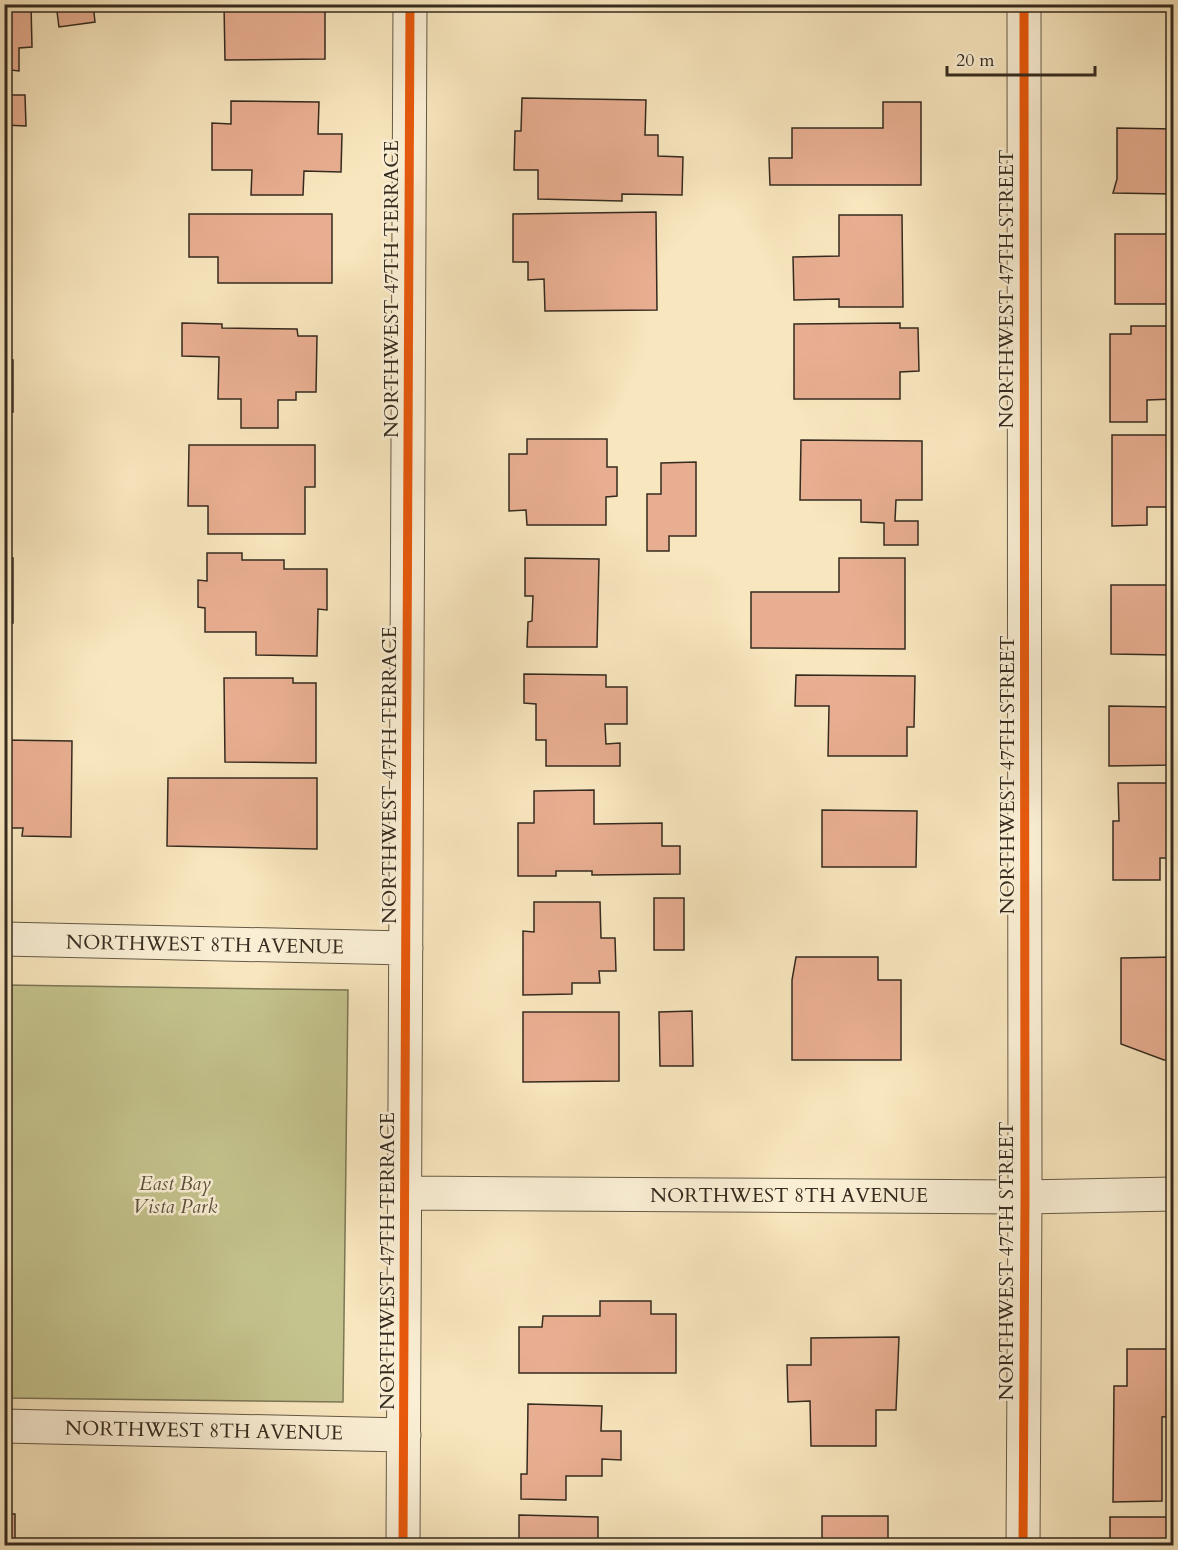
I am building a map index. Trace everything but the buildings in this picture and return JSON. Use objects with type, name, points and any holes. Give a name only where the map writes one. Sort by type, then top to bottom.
[{"type":"street","name":"NORTHWEST 47TH TERRACE","points":[[403,1545],[410,4]]},
{"type":"street","name":"NORTHWEST 47TH STREET","points":[[1023,1545],[1024,4]]},
{"type":"street","name":"NORTHWEST 8TH AVENUE","points":[[4,939],[406,948]]},
{"type":"street","name":"NORTHWEST 8TH AVENUE","points":[[405,1193],[1025,1197],[1173,1194]]},
{"type":"street","name":"NORTHWEST 8TH AVENUE","points":[[4,1426],[404,1435]]},
{"type":"green space","name":"East Bay Vista Park","points":[[5,985],[348,990],[343,1402],[5,1398]]},
{"type":"cycle path","points":[[403,1546],[410,4]]},
{"type":"cycle path","points":[[1023,1546],[1024,4]]}]
